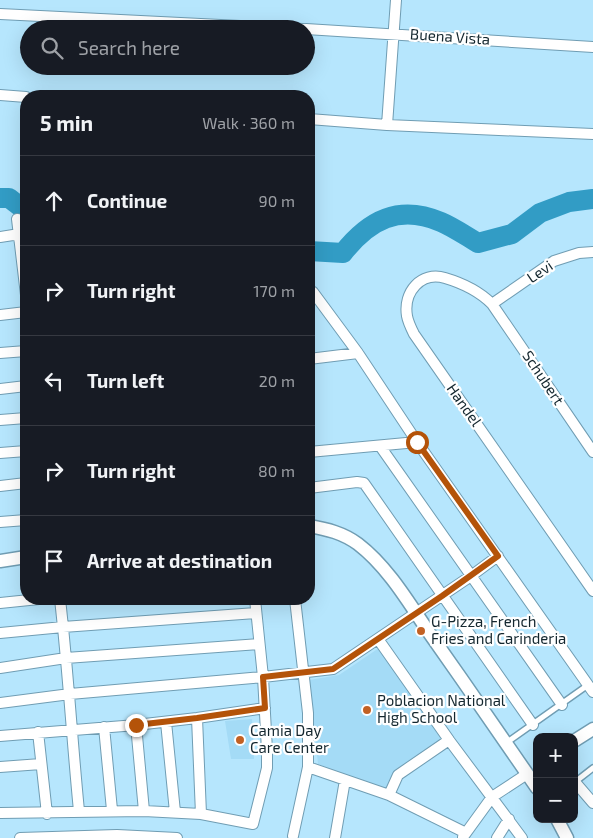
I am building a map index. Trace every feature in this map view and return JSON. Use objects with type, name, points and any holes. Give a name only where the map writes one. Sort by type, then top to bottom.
[{"type":"street","points":[[387,124],[396,0]]},
{"type":"street","name":"Buena Vista","points":[[0,14],[122,20]]},
{"type":"street","name":"Buena Vista","points":[[315,29],[593,47]]},
{"type":"street","points":[[0,95],[20,97]]},
{"type":"street","points":[[315,119],[593,134]]},
{"type":"street","points":[[20,220],[17,219],[20,251]]},
{"type":"street","points":[[0,237],[13,234],[18,236]]},
{"type":"street","name":"Levi","points":[[492,304],[554,261],[579,253],[593,252]]},
{"type":"street","name":"Handel","points":[[492,304],[481,294],[445,278],[432,277],[420,280],[413,287],[408,296],[407,316],[418,340],[593,591]]},
{"type":"street","points":[[315,295],[358,353],[417,442],[590,689]]},
{"type":"street","name":"Schubert","points":[[492,304],[593,452]]},
{"type":"street","points":[[0,315],[20,313]]},
{"type":"street","points":[[0,353],[20,351]]},
{"type":"street","points":[[315,358],[358,353]]},
{"type":"street","points":[[0,389],[20,387]]},
{"type":"street","points":[[0,420],[20,418]]},
{"type":"street","points":[[315,451],[417,442]]},
{"type":"street","points":[[380,446],[562,705]]},
{"type":"street","points":[[0,453],[20,451]]},
{"type":"street","points":[[315,487],[357,482],[364,483],[533,725]]},
{"type":"street","points":[[0,486],[20,484]]},
{"type":"street","points":[[0,522],[20,520]]},
{"type":"street","points":[[308,767],[390,795],[464,836],[492,797],[532,771],[506,743],[379,564],[358,544],[334,531],[315,527]]},
{"type":"street","points":[[0,702],[333,669],[416,614],[498,556]]},
{"type":"street","points":[[0,561],[20,558]]},
{"type":"street","points":[[0,603],[20,601]]},
{"type":"street","points":[[61,605],[79,811]]},
{"type":"street","points":[[0,814],[47,814],[112,810],[175,812],[201,814],[253,824],[266,768],[263,677],[255,605]]},
{"type":"street","points":[[293,836],[308,767],[308,713],[296,605]]},
{"type":"street","points":[[0,633],[63,626],[256,613]]},
{"type":"street","points":[[378,639],[449,740],[522,838]]},
{"type":"street","points":[[0,668],[66,658],[259,644]]},
{"type":"street","points":[[0,736],[166,722],[265,708]]},
{"type":"street","points":[[197,718],[201,814]]},
{"type":"street","points":[[166,722],[175,812]]},
{"type":"street","points":[[136,725],[144,811]]},
{"type":"street","points":[[104,727],[112,810]]},
{"type":"street","points":[[578,739],[593,729]]},
{"type":"street","points":[[38,732],[47,814]]},
{"type":"street","points":[[390,795],[398,775],[449,740]]},
{"type":"street","points":[[0,767],[42,764]]},
{"type":"street","points":[[335,838],[345,780]]},
{"type":"street","points":[[578,786],[593,803]]},
{"type":"street","points":[[497,838],[509,820]]},
{"type":"street","points":[[559,823],[567,838]]},
{"type":"street","points":[[20,838],[117,835],[177,838]]},
{"type":"lane","points":[[506,743],[562,705],[590,689]]},
{"type":"lane","points":[[578,780],[593,768]]},
{"type":"shaded area","name":"Poblacion National High School","points":[[379,648],[442,740],[387,791],[318,764],[309,680],[339,675]]},
{"type":"shaded area","name":"Camia Day Care Center","points":[[252,719],[254,759],[231,759],[225,721]]},
{"type":"waterway","points":[[0,198],[9,198],[20,206]]},
{"type":"waterway","points":[[315,251],[343,253],[353,241],[374,224],[398,215],[426,217],[441,222],[478,243],[512,234],[540,213],[569,202],[593,199]]},
{"type":"place","name":"G-Pizza, French Fries and Carinderia","points":[[421,631]]},
{"type":"place","name":"Poblacion National High School","points":[[367,710]]},
{"type":"place","name":"Camia Day Care Center","points":[[240,740]]},
{"type":"route","points":[[136,725],[265,708],[263,677],[333,669],[498,556],[417,442]]}]
